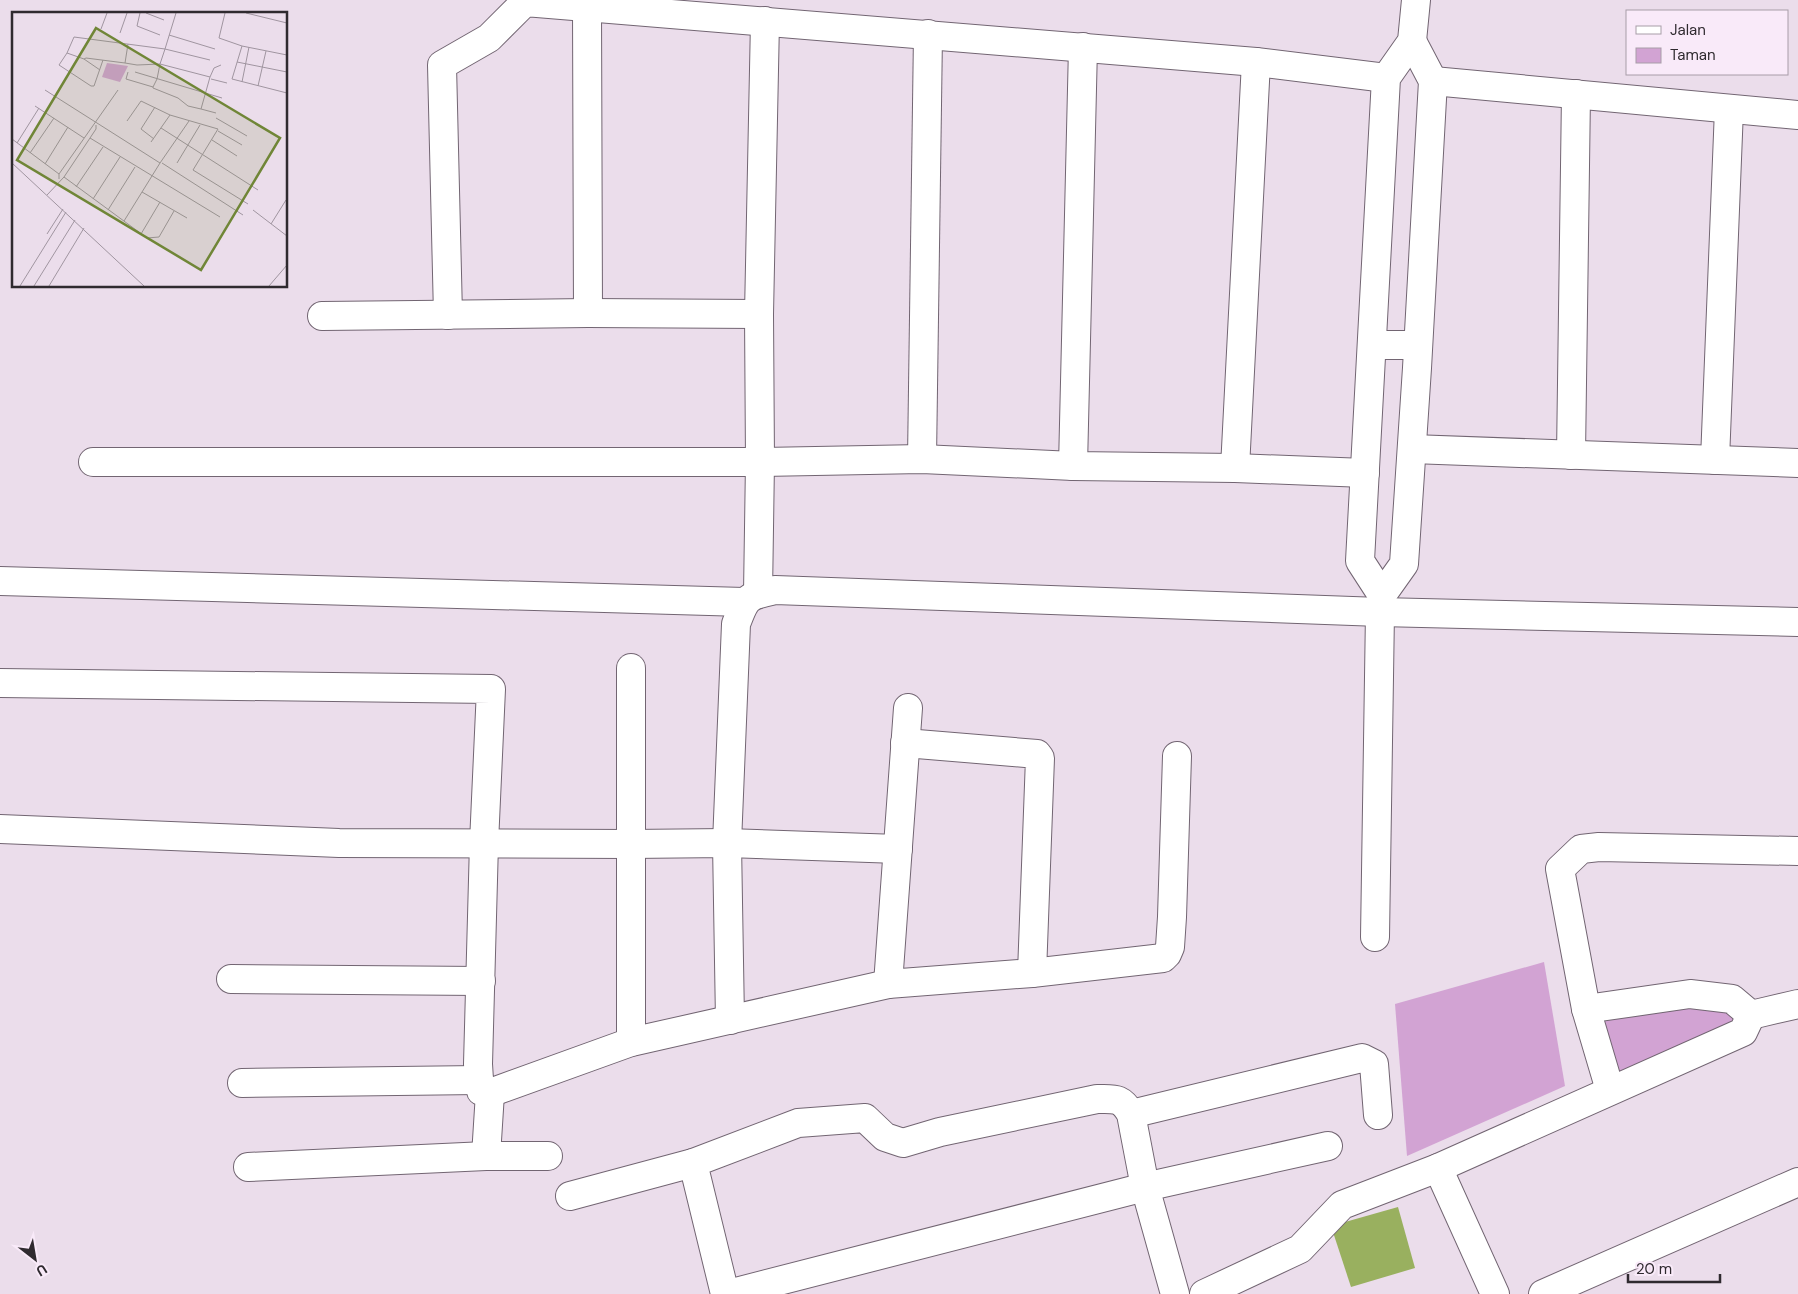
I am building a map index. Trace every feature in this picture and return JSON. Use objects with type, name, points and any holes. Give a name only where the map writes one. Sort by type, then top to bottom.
[{"type":"street","points":[[1375,937],[1381,604],[1360,561],[1386,78],[1412,41],[1416,0]]},
{"type":"street","points":[[448,315],[442,65],[489,38],[526,2],[1256,62],[1386,78]]},
{"type":"street","points":[[587,8],[588,313]]},
{"type":"street","points":[[730,1020],[727,843],[736,624],[751,598],[760,462],[759,314],[764,21]]},
{"type":"street","points":[[922,459],[928,34]]},
{"type":"street","points":[[1381,604],[1404,564],[1433,81],[1412,41]]},
{"type":"street","points":[[1073,466],[1083,47]]},
{"type":"street","points":[[1235,468],[1256,62]]},
{"type":"street","points":[[1433,81],[1798,115]]},
{"type":"street","points":[[1571,455],[1576,94]]},
{"type":"street","points":[[1715,460],[1729,109]]},
{"type":"street","points":[[322,316],[588,313],[759,314]]},
{"type":"street","points":[[1372,345],[1417,345]]},
{"type":"street","points":[[1412,449],[1798,463]]},
{"type":"street","points":[[93,462],[760,462],[922,459],[1073,466],[1365,472]]},
{"type":"street","points":[[0,581],[751,598],[775,590],[1381,604],[1798,622]]},
{"type":"street","points":[[631,668],[631,1042]]},
{"type":"street","points":[[0,683],[491,689],[484,843],[481,981],[486,1156]]},
{"type":"street","points":[[888,984],[908,708]]},
{"type":"street","points":[[905,743],[1037,754],[1040,758],[1032,973]]},
{"type":"street","points":[[242,1083],[484,1087],[631,1042],[888,984],[1032,973],[1163,958],[1170,947],[1177,756]]},
{"type":"street","points":[[0,829],[339,843],[727,843],[898,849]]},
{"type":"street","points":[[1610,1090],[1586,1009],[1560,869],[1581,849],[1599,847],[1798,851]]},
{"type":"street","points":[[231,979],[481,981]]},
{"type":"street","points":[[1586,1009],[1690,994],[1732,999],[1751,1015]]},
{"type":"street","points":[[1751,1015],[1798,1004]]},
{"type":"street","points":[[1204,1294],[1300,1249],[1342,1205],[1438,1168],[1743,1032],[1751,1015]]},
{"type":"street","points":[[1131,1114],[1362,1058],[1374,1064],[1378,1115]]},
{"type":"street","points":[[570,1196],[693,1162],[798,1123],[865,1118],[885,1137],[903,1143],[940,1132],[1097,1099],[1116,1099],[1124,1104],[1131,1114],[1144,1187],[1174,1294]]},
{"type":"street","points":[[693,1162],[727,1294],[1144,1187],[1328,1146]]},
{"type":"street","points":[[248,1167],[486,1156],[548,1156]]},
{"type":"street","points":[[1438,1168],[1495,1294]]},
{"type":"street","points":[[1543,1294],[1798,1182]]},
{"type":"green space","points":[[1544,962],[1565,1086],[1407,1156],[1395,1004]]},
{"type":"green space","points":[[1692,1002],[1727,1007],[1740,1018],[1615,1081],[1596,1015]]},
{"type":"building","points":[[1398,1207],[1415,1268],[1351,1287],[1331,1226]]}]
